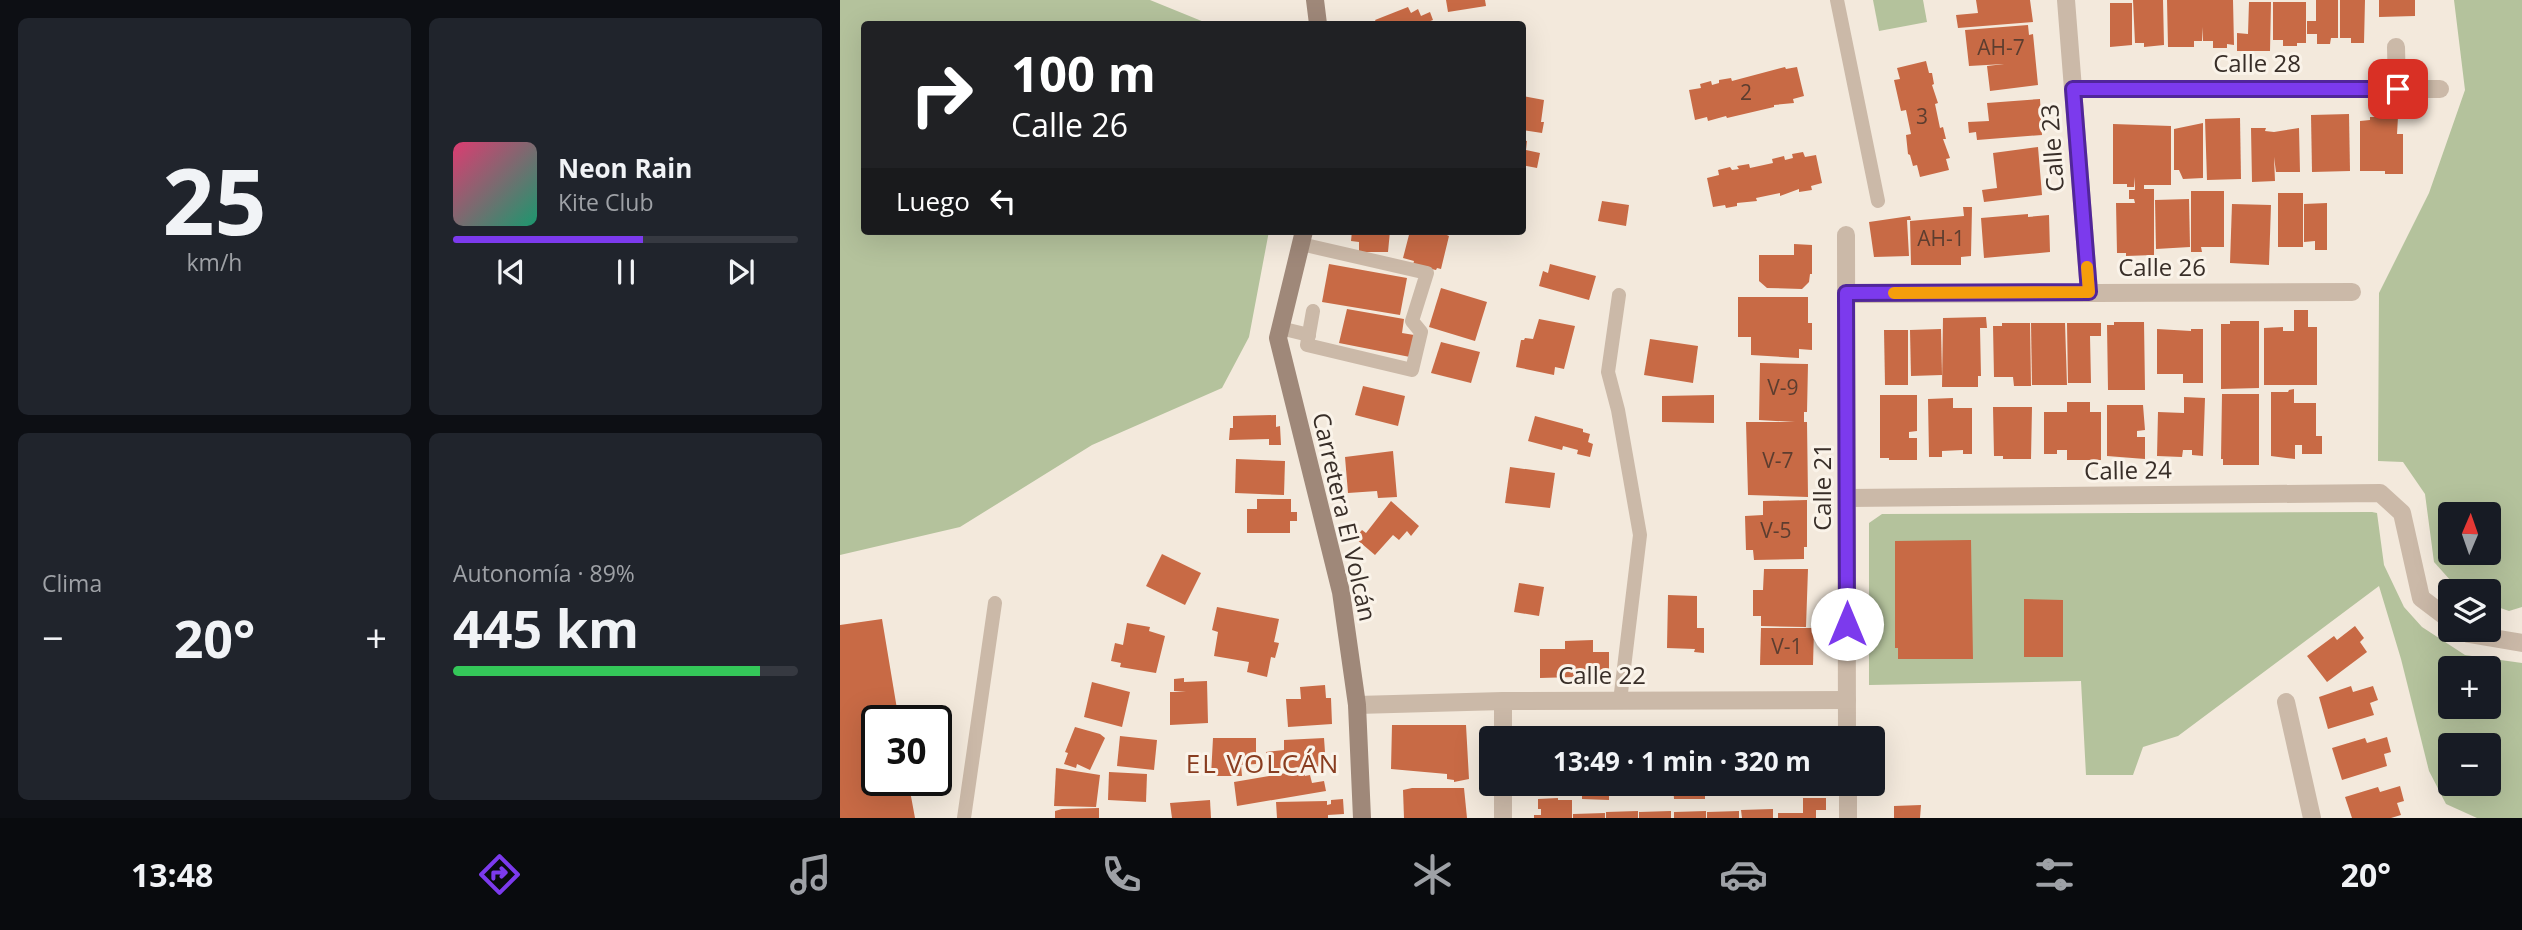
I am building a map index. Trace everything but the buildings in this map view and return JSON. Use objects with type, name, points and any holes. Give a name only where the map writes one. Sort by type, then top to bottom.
[{"type":"street","points":[[1315,0],[1318,21]]},
{"type":"street","name":"Calle 23","points":[[2066,0],[2089,292]]},
{"type":"street","points":[[2396,47],[2398,89]]},
{"type":"street","name":"Calle 28","points":[[2073,89],[2440,89]]},
{"type":"street","name":"Calle 21","points":[[1846,235],[1847,726]]},
{"type":"street","name":"Carretera El Volcán","points":[[1303,237],[1278,338],[1341,592],[1357,705],[1362,818]]},
{"type":"street","name":"Calle 26","points":[[1846,293],[2352,292]]},
{"type":"street","name":"Calle 24","points":[[1848,498],[2380,493],[2402,513],[2421,598],[2438,611]]},
{"type":"street","points":[[2501,639],[2522,643]]},
{"type":"street","name":"Calle 22","points":[[1357,705],[1503,701],[1847,700]]},
{"type":"street","points":[[1503,701],[1503,726]]},
{"type":"street","points":[[2286,702],[2312,818]]},
{"type":"street","points":[[1503,796],[1503,818]]},
{"type":"street","points":[[1848,796],[1848,818]]},
{"type":"lane","points":[[1837,0],[1878,201]]},
{"type":"lane","points":[[1303,237],[1427,273],[1412,321],[1421,332],[1412,370],[1307,345],[1313,311]]},
{"type":"lane","points":[[1619,295],[1608,372],[1618,410],[1640,535],[1620,701]]},
{"type":"lane","points":[[1280,328],[1309,335]]},
{"type":"lane","points":[[964,818],[995,603]]},
{"type":"green space","points":[[840,0],[1150,0],[1202,21],[861,21],[861,235],[1268,235],[1249,337],[1222,388],[1092,445],[960,527],[840,555]]},
{"type":"green space","points":[[1873,0],[1923,0],[1927,22],[1879,31]]},
{"type":"green space","points":[[2454,0],[2522,0],[2522,607],[2509,611],[2501,608],[2501,579],[2449,579],[2434,562],[2425,494],[2403,462],[2378,461],[2379,293],[2429,193],[2465,90]]},
{"type":"green space","points":[[2377,513],[2384,565],[2404,607],[2422,627],[2438,637],[2438,642],[2445,642],[2465,655],[2472,656],[2438,656],[2438,719],[2501,719],[2501,660],[2522,663],[2522,818],[2477,818],[2446,804],[2442,796],[2501,796],[2501,733],[2438,733],[2438,788],[2429,771],[2401,659],[2379,586],[2178,736],[2143,747],[2133,775],[2086,775],[2081,681],[1869,685],[1869,523],[1882,514]]},
{"type":"slow traffic","points":[[1894,293],[2089,292],[2087,267]]},
{"type":"district","name":"EL VOLCÁN","points":[[1263,764]]},
{"type":"route","points":[[1847,624],[1846,293],[2089,292],[2073,89],[2398,89]]}]
